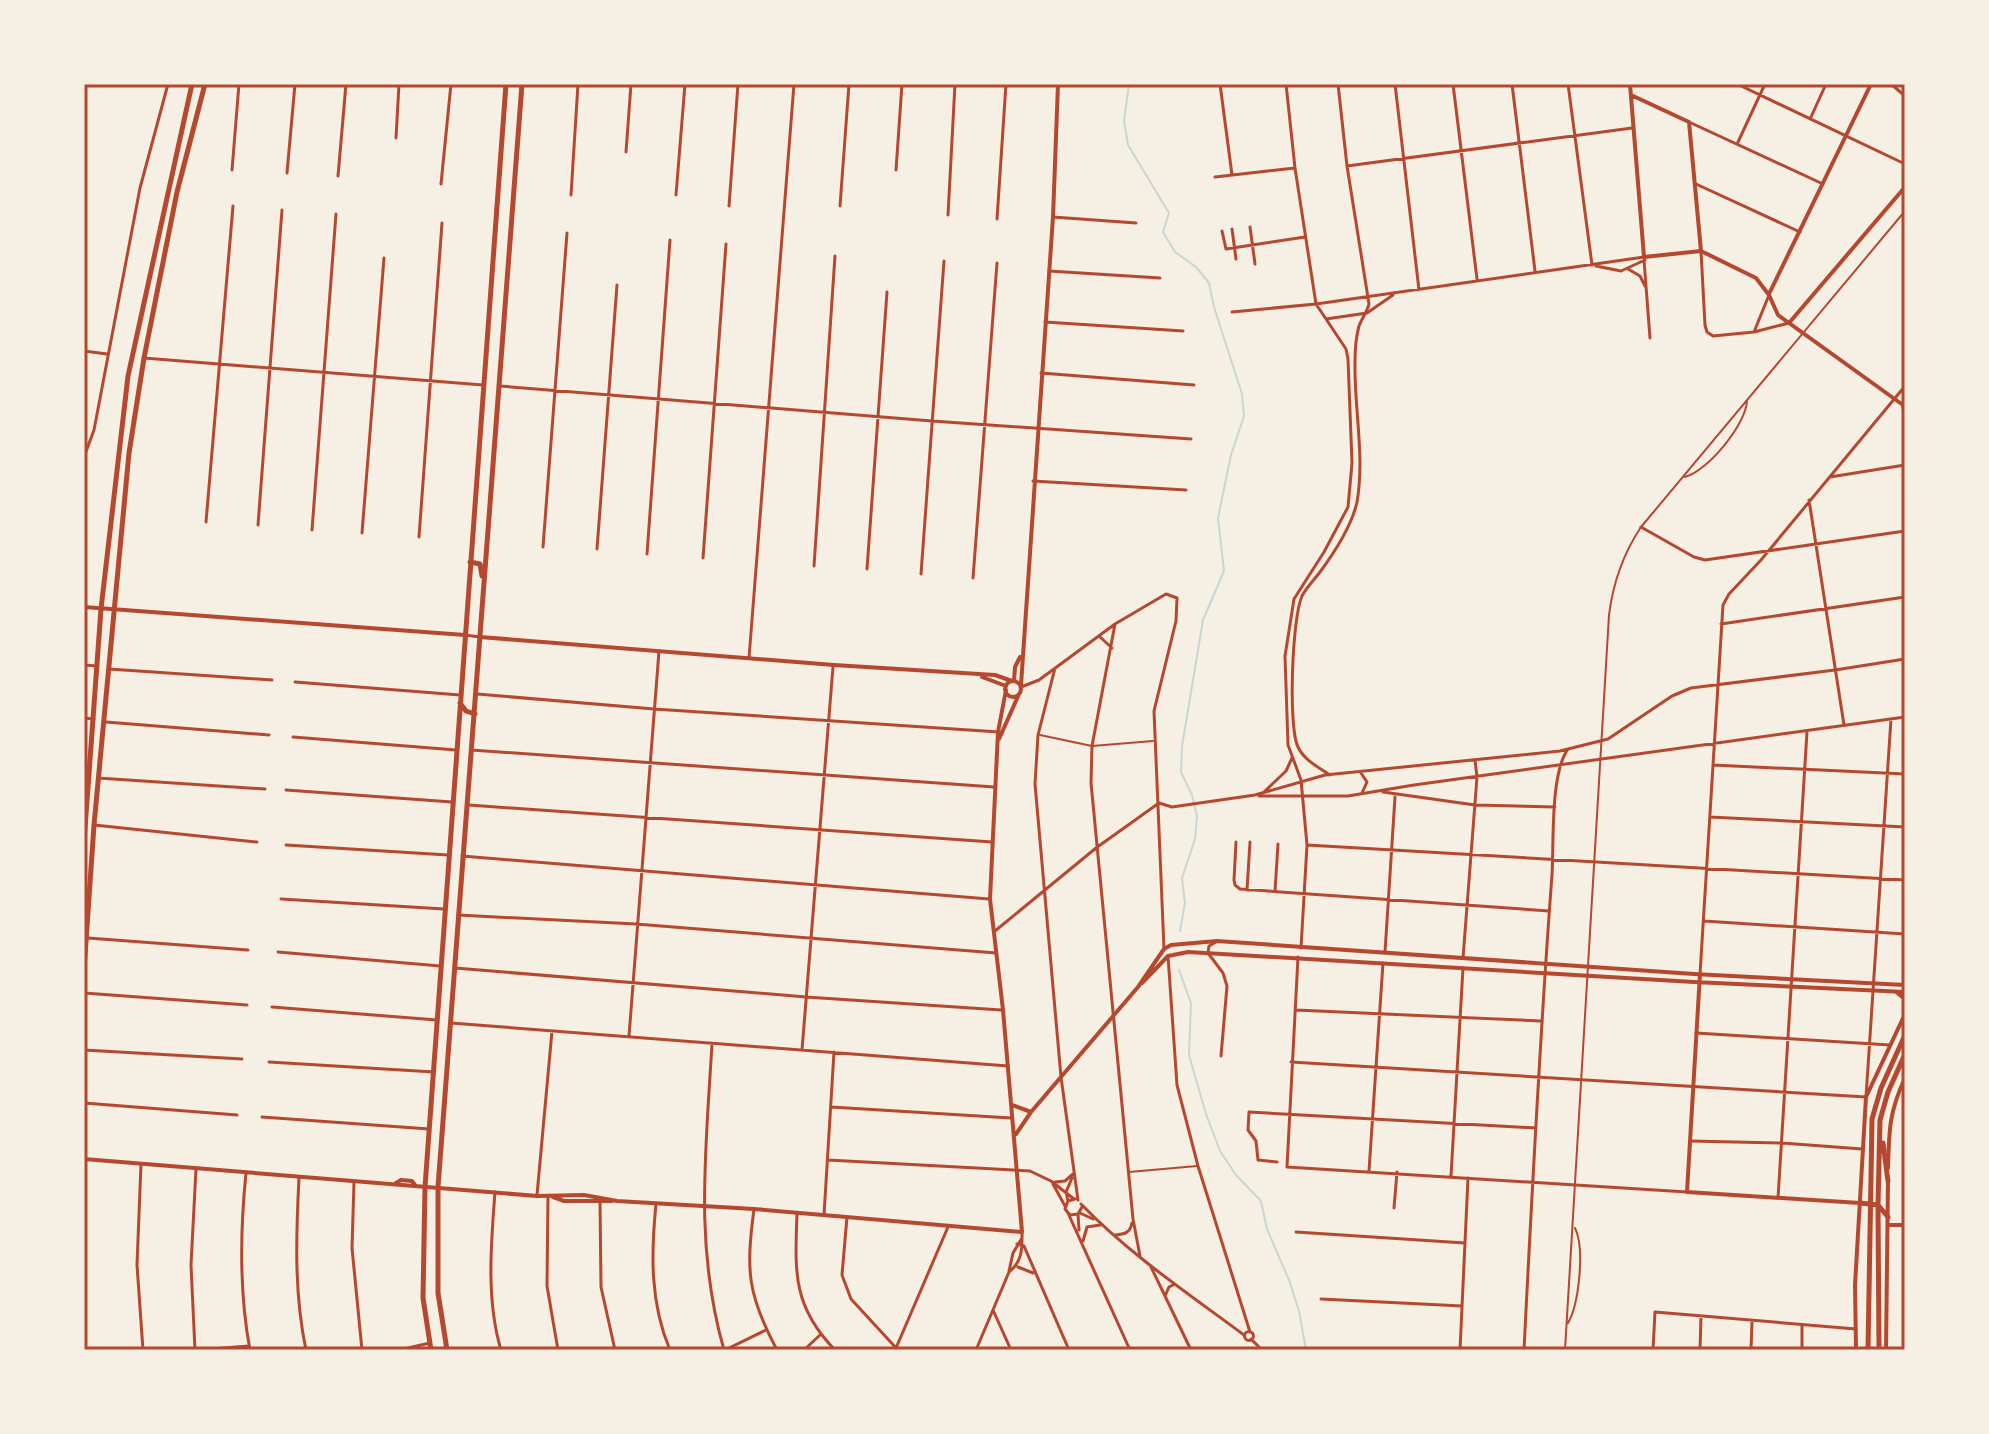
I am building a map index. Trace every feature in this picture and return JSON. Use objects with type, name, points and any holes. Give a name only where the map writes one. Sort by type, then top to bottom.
[{"type":"main road","points":[[84,842],[86,774],[94,719],[101,609],[128,376],[192,84]]},
{"type":"main road","points":[[84,970],[98,778],[129,453],[144,358],[177,192],[205,84]]},
{"type":"main road","points":[[430,1347],[422,1258],[425,1187],[506,84]]},
{"type":"main road","points":[[447,1350],[436,1260],[438,1187],[522,84]]},
{"type":"main road","points":[[500,155],[507,160],[517,157]]},
{"type":"main road","points":[[499,171],[506,166],[515,172]]},
{"type":"main road","points":[[172,175],[180,179]]},
{"type":"main road","points":[[168,191],[177,192]]},
{"type":"main road","points":[[494,233],[501,238],[511,233]]},
{"type":"main road","points":[[473,527],[475,547],[488,546]]},
{"type":"main road","points":[[470,562],[480,564],[484,585]]},
{"type":"main road","points":[[95,697],[107,699]]},
{"type":"main road","points":[[460,699],[466,711],[475,714]]},
{"type":"main road","points":[[458,721],[466,724],[473,733]]},
{"type":"main road","points":[[442,939],[456,940]]},
{"type":"main road","points":[[1879,1350],[1872,1119],[1881,1088],[1905,1035]]},
{"type":"main road","points":[[434,1052],[448,1053]]},
{"type":"main road","points":[[1868,1350],[1880,1120],[1888,1092],[1905,1054]]},
{"type":"main road","points":[[430,1118],[438,1113],[443,1120]]},
{"type":"main road","points":[[1880,1120],[1888,1181]]},
{"type":"main road","points":[[1860,1203],[1874,1204],[1888,1217]]},
{"type":"main road","points":[[422,1258],[436,1260]]},
{"type":"main road","points":[[424,1305],[439,1301]]},
{"type":"street","points":[[84,457],[94,430],[140,188],[168,84]]},
{"type":"street","points":[[232,170],[239,84]]},
{"type":"street","points":[[287,173],[295,84]]},
{"type":"street","points":[[338,176],[346,84]]},
{"type":"street","points":[[396,138],[399,84]]},
{"type":"street","points":[[441,184],[451,84]]},
{"type":"street","points":[[571,195],[578,84]]},
{"type":"street","points":[[626,152],[631,84]]},
{"type":"street","points":[[676,195],[685,84]]},
{"type":"street","points":[[729,206],[738,84]]},
{"type":"street","points":[[749,658],[794,84]]},
{"type":"street","points":[[840,206],[849,84]]},
{"type":"street","points":[[896,170],[902,84]]},
{"type":"street","points":[[948,215],[955,84]]},
{"type":"street","points":[[997,219],[1006,84]]},
{"type":"street","points":[[1000,732],[1019,694],[1023,672],[1021,655],[1053,217],[1058,84]]},
{"type":"street","points":[[1220,84],[1232,175]]},
{"type":"street","points":[[1286,84],[1295,168],[1316,304],[1346,349],[1348,359],[1351,484],[1344,517],[1294,599],[1285,656],[1288,745],[1301,780],[1307,845],[1301,948]]},
{"type":"street","points":[[1338,84],[1347,166],[1368,295],[1367,313]]},
{"type":"street","points":[[1395,84],[1419,290]]},
{"type":"street","points":[[1453,84],[1477,279]]},
{"type":"street","points":[[1512,84],[1535,271]]},
{"type":"street","points":[[1568,84],[1592,265]]},
{"type":"street","points":[[1630,84],[1650,338]]},
{"type":"street","points":[[1737,84],[1905,164]]},
{"type":"street","points":[[1738,142],[1765,84]]},
{"type":"street","points":[[1811,118],[1826,84]]},
{"type":"street","points":[[1754,332],[1871,84]]},
{"type":"street","points":[[1891,84],[1905,96]]},
{"type":"street","points":[[1630,95],[1738,142],[1823,184]]},
{"type":"street","points":[[1689,122],[1707,332],[1713,336],[1754,332],[1789,323],[1905,187]]},
{"type":"street","points":[[1347,166],[1632,128]]},
{"type":"street","points":[[1215,177],[1295,168]]},
{"type":"street","points":[[1696,184],[1800,232]]},
{"type":"street","points":[[206,522],[233,206]]},
{"type":"street","points":[[258,525],[282,210]]},
{"type":"street","points":[[312,530],[336,214]]},
{"type":"street","points":[[1053,217],[1136,223]]},
{"type":"street","points":[[419,537],[442,223]]},
{"type":"street","points":[[1250,227],[1255,264]]},
{"type":"street","points":[[1232,229],[1236,259]]},
{"type":"street","points":[[1222,231],[1225,248],[1305,237]]},
{"type":"street","points":[[543,547],[567,233]]},
{"type":"street","points":[[647,554],[670,240]]},
{"type":"street","points":[[703,558],[726,244]]},
{"type":"street","points":[[1232,312],[1316,304],[1535,271],[1701,251],[1756,278],[1769,295],[1778,315],[1904,404],[1905,416]]},
{"type":"street","points":[[814,566],[835,256]]},
{"type":"street","points":[[362,533],[384,258]]},
{"type":"street","points":[[1592,265],[1628,269],[1646,258]]},
{"type":"street","points":[[921,574],[944,261]]},
{"type":"street","points":[[1616,270],[1617,261]]},
{"type":"street","points":[[973,578],[997,263]]},
{"type":"street","points":[[1628,269],[1640,276],[1647,289]]},
{"type":"street","points":[[1049,271],[1160,278]]},
{"type":"street","points":[[597,549],[617,285]]},
{"type":"street","points":[[867,569],[887,292]]},
{"type":"street","points":[[1330,775],[1311,762],[1296,745],[1294,625],[1302,595],[1323,569],[1356,505],[1360,472],[1355,362],[1360,323],[1367,313],[1396,293]]},
{"type":"street","points":[[1325,319],[1367,313]]},
{"type":"street","points":[[1045,322],[1183,331]]},
{"type":"street","points":[[84,351],[107,354]]},
{"type":"street","points":[[144,358],[483,385]]},
{"type":"street","points":[[1041,373],[1194,385]]},
{"type":"street","points":[[500,386],[1191,439]]},
{"type":"street","points":[[1687,1192],[1723,605],[1729,594],[1905,386]]},
{"type":"street","points":[[1830,477],[1905,465]]},
{"type":"street","points":[[1033,481],[1186,490]]},
{"type":"street","points":[[1809,500],[1844,727]]},
{"type":"street","points":[[1641,527],[1705,560],[1905,531]]},
{"type":"street","points":[[1021,686],[1039,680],[1115,624],[1166,594],[1177,598],[1176,621],[1154,711],[1164,949]]},
{"type":"street","points":[[1721,624],[1905,597]]},
{"type":"street","points":[[84,607],[1000,676],[1021,686]]},
{"type":"street","points":[[1115,624],[1092,746],[1091,783],[1112,1017],[1133,1219],[1140,1256]]},
{"type":"street","points":[[1099,636],[1112,648]]},
{"type":"street","points":[[629,1036],[659,651]]},
{"type":"street","points":[[1021,655],[1013,681],[1006,688],[1000,732],[990,899],[1003,1010],[1022,1235],[1069,1350]]},
{"type":"street","points":[[1159,803],[1172,807],[1255,795],[1301,780],[1330,775],[1560,751],[1604,741],[1672,696],[1691,688],[1905,659]]},
{"type":"street","points":[[84,665],[97,666]]},
{"type":"street","points":[[802,1050],[834,665]]},
{"type":"street","points":[[1055,668],[1038,735],[1035,784],[1061,1077],[1078,1201],[1079,1235]]},
{"type":"street","points":[[109,669],[272,680]]},
{"type":"street","points":[[976,676],[1006,688],[1013,697],[1019,694]]},
{"type":"street","points":[[295,682],[460,699]]},
{"type":"street","points":[[477,694],[828,722],[1000,732]]},
{"type":"street","points":[[1383,792],[1714,742],[1905,717]]},
{"type":"street","points":[[84,718],[94,719]]},
{"type":"street","points":[[1856,1350],[1855,1285],[1891,719]]},
{"type":"street","points":[[105,721],[269,735]]},
{"type":"street","points":[[1778,1198],[1807,732]]},
{"type":"street","points":[[293,737],[456,750]]},
{"type":"street","points":[[1524,1350],[1540,1021],[1560,767],[1568,749]]},
{"type":"street","points":[[471,750],[996,788]]},
{"type":"street","points":[[1263,793],[1286,771],[1292,758]]},
{"type":"street","points":[[1463,958],[1477,777],[1475,760]]},
{"type":"street","points":[[1713,765],[1905,774]]},
{"type":"street","points":[[1361,773],[1367,782],[1362,793]]},
{"type":"street","points":[[98,778],[265,789]]},
{"type":"street","points":[[286,790],[452,802]]},
{"type":"street","points":[[1255,795],[1337,797],[1383,792],[1475,805],[1556,808]]},
{"type":"street","points":[[1385,952],[1395,795]]},
{"type":"street","points":[[993,933],[1096,848],[1159,803]]},
{"type":"street","points":[[467,805],[992,842]]},
{"type":"street","points":[[1710,817],[1905,827]]},
{"type":"street","points":[[94,825],[257,842]]},
{"type":"street","points":[[1236,842],[1234,880],[1240,889],[1549,911]]},
{"type":"street","points":[[1247,890],[1250,842]]},
{"type":"street","points":[[1275,891],[1278,844]]},
{"type":"street","points":[[286,845],[448,855]]},
{"type":"street","points":[[1307,845],[1905,880]]},
{"type":"street","points":[[462,856],[990,899]]},
{"type":"street","points":[[281,899],[444,909]]},
{"type":"street","points":[[458,915],[636,924],[996,953]]},
{"type":"street","points":[[1704,921],[1905,934]]},
{"type":"street","points":[[86,938],[248,950]]},
{"type":"street","points":[[1217,941],[1209,946],[1208,953],[1223,973],[1227,986],[1221,1056]]},
{"type":"street","points":[[1138,987],[1164,949],[1171,945],[1217,941],[1905,985]]},
{"type":"street","points":[[278,952],[440,966]]},
{"type":"street","points":[[1015,1136],[1031,1112],[1138,987],[1168,956],[1177,952],[1905,992]]},
{"type":"street","points":[[1168,956],[1177,1085],[1198,1166],[1253,1336],[1251,1339]]},
{"type":"street","points":[[1298,957],[1287,1167],[1860,1203]]},
{"type":"street","points":[[1369,1171],[1383,962]]},
{"type":"street","points":[[455,968],[1003,1010]]},
{"type":"street","points":[[1451,1176],[1463,968]]},
{"type":"street","points":[[1894,991],[1905,999]]},
{"type":"street","points":[[84,993],[247,1005]]},
{"type":"street","points":[[272,1007],[437,1020]]},
{"type":"street","points":[[1295,1010],[1540,1021]]},
{"type":"street","points":[[1866,1097],[1905,1014]]},
{"type":"street","points":[[451,1023],[1008,1066]]},
{"type":"street","points":[[537,1196],[552,1031]]},
{"type":"street","points":[[1696,1033],[1890,1045]]},
{"type":"street","points":[[712,1043],[703,1205],[708,1282],[725,1350],[766,1330]]},
{"type":"street","points":[[84,1050],[242,1059]]},
{"type":"street","points":[[824,1215],[834,1052]]},
{"type":"street","points":[[269,1062],[434,1072]]},
{"type":"street","points":[[1291,1062],[1866,1097]]},
{"type":"street","points":[[1886,1350],[1890,1120],[1905,1078]]},
{"type":"street","points":[[84,1103],[237,1115]]},
{"type":"street","points":[[1012,1105],[1031,1112]]},
{"type":"street","points":[[831,1107],[1012,1119]]},
{"type":"street","points":[[1277,1162],[1258,1160],[1256,1141],[1248,1130],[1248,1113],[1536,1128]]},
{"type":"street","points":[[262,1117],[429,1129]]},
{"type":"street","points":[[1690,1141],[1782,1143],[1863,1150]]},
{"type":"street","points":[[84,1159],[537,1196],[584,1195],[600,1200],[754,1209],[1022,1235]]},
{"type":"street","points":[[828,1160],[1036,1172],[1078,1201],[1140,1256],[1262,1350]]},
{"type":"street","points":[[141,1164],[137,1265],[143,1350]]},
{"type":"street","points":[[196,1169],[191,1265],[196,1350],[249,1348],[241,1240],[246,1173]]},
{"type":"street","points":[[1394,1208],[1397,1172]]},
{"type":"street","points":[[1051,1181],[1065,1181],[1073,1174]]},
{"type":"street","points":[[1065,1206],[1068,1201],[1066,1192],[1073,1174]]},
{"type":"street","points":[[299,1178],[296,1264],[299,1316],[306,1350]]},
{"type":"street","points":[[1460,1350],[1468,1178]]},
{"type":"street","points":[[354,1181],[352,1248],[362,1350]]},
{"type":"street","points":[[1051,1181],[1079,1235],[1130,1350]]},
{"type":"street","points":[[495,1192],[493,1325],[501,1350]]},
{"type":"street","points":[[550,1196],[547,1286],[558,1350]]},
{"type":"street","points":[[600,1200],[601,1287],[615,1350]]},
{"type":"street","points":[[1068,1201],[1078,1201]]},
{"type":"street","points":[[656,1202],[653,1277],[660,1318],[670,1350]]},
{"type":"street","points":[[754,1209],[750,1240],[754,1303],[777,1350]]},
{"type":"street","points":[[797,1213],[795,1258],[798,1290],[820,1335],[835,1350]]},
{"type":"street","points":[[1068,1213],[1097,1220]]},
{"type":"street","points":[[847,1217],[842,1275],[851,1299],[897,1349],[949,1226]]},
{"type":"street","points":[[1115,1235],[1127,1233],[1133,1219]]},
{"type":"street","points":[[1083,1245],[1087,1227],[1092,1224],[1104,1226]]},
{"type":"street","points":[[1888,1225],[1905,1225]]},
{"type":"street","points":[[1296,1232],[1465,1243]]},
{"type":"street","points":[[976,1350],[1022,1235]]},
{"type":"street","points":[[1017,1244],[1024,1246]]},
{"type":"street","points":[[1009,1272],[1016,1267],[1024,1246]]},
{"type":"street","points":[[1010,1264],[1028,1269],[1036,1275]]},
{"type":"street","points":[[1150,1264],[1191,1350]]},
{"type":"street","points":[[1165,1296],[1169,1287],[1176,1284]]},
{"type":"street","points":[[1321,1299],[1462,1306]]},
{"type":"street","points":[[992,1308],[1011,1350]]},
{"type":"street","points":[[1653,1350],[1655,1312],[1856,1329]]},
{"type":"street","points":[[1700,1350],[1701,1316]]},
{"type":"street","points":[[1751,1350],[1752,1321]]},
{"type":"street","points":[[1802,1326],[1802,1350]]},
{"type":"street","points":[[1244,1335],[1250,1332]]},
{"type":"street","points":[[804,1350],[820,1335]]},
{"type":"street","points":[[399,1350],[430,1347]]},
{"type":"lane","points":[[1568,1324],[1571,1234],[1574,1227],[1612,594],[1621,563],[1641,527],[1686,471],[1905,211]]},
{"type":"lane","points":[[1684,477],[1700,469],[1723,446],[1742,418],[1747,401]]},
{"type":"lane","points":[[1038,735],[1092,746],[1153,741]]},
{"type":"lane","points":[[1129,1172],[1198,1166]]},
{"type":"lane","points":[[1565,1350],[1579,1268],[1574,1227]]},
{"type":"waterway","points":[[1129,84],[1124,121],[1128,145],[1169,213],[1163,232],[1175,252],[1196,267],[1209,283],[1242,394],[1244,416],[1231,455],[1218,518],[1224,571],[1203,620],[1182,746],[1181,772],[1192,795],[1197,816],[1195,839],[1182,878],[1185,903],[1180,931]]},
{"type":"waterway","points":[[1179,970],[1191,1003],[1189,1055],[1206,1114],[1220,1151],[1236,1175],[1261,1201],[1267,1229],[1299,1311],[1306,1350]]}]
